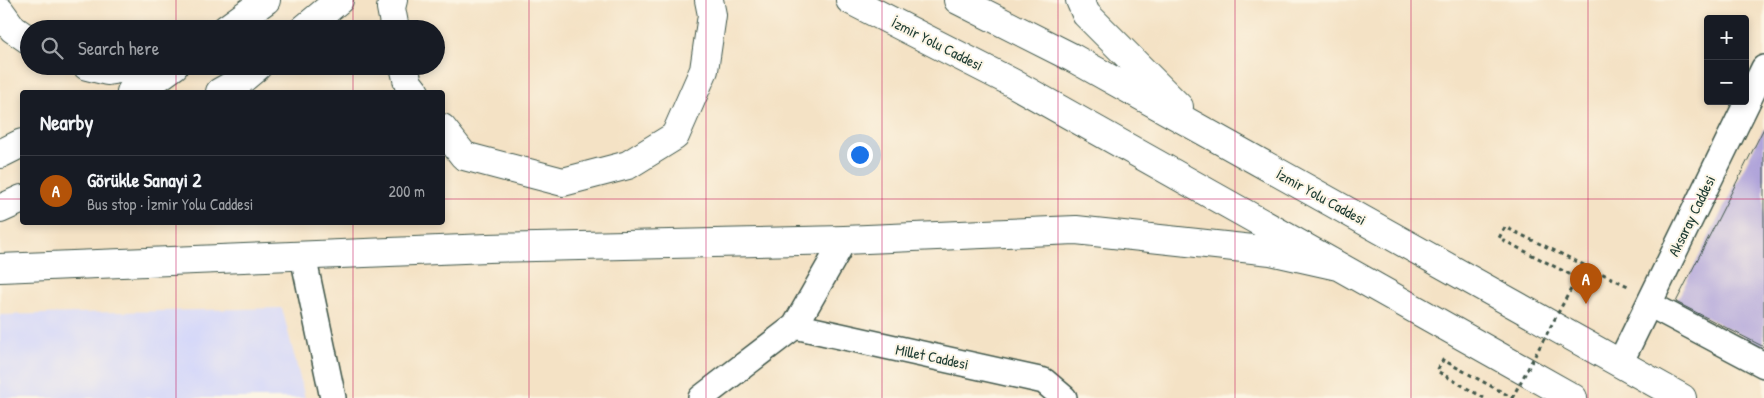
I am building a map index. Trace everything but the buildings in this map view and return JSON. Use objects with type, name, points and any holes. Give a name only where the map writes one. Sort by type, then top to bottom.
[{"type":"main road","points":[[238,20],[266,0]]},
{"type":"main road","points":[[315,20],[339,0]]},
{"type":"main road","points":[[393,0],[391,8],[394,20]]},
{"type":"main road","points":[[445,132],[464,156],[563,182],[628,165],[675,136],[704,70],[712,15],[709,0]]},
{"type":"main road","name":"İzmir Yolu Caddesi","points":[[850,0],[1011,82],[1573,398]]},
{"type":"main road","name":"İzmir Yolu Caddesi","points":[[958,0],[1073,58],[1682,398]]},
{"type":"main road","points":[[1080,0],[1086,14],[1203,131]]},
{"type":"main road","points":[[0,11],[13,29],[20,34]]},
{"type":"main road","points":[[136,90],[149,84],[162,75]]},
{"type":"main road","points":[[224,90],[247,75]]},
{"type":"main road","points":[[406,75],[408,83],[413,90]]},
{"type":"main road","points":[[0,154],[20,144]]},
{"type":"main road","points":[[0,209],[20,200]]},
{"type":"main road","points":[[0,268],[488,248],[844,240],[1076,230],[1272,252],[1338,266]]},
{"type":"street","name":"Aksaray Caddesi","points":[[1620,363],[1764,68]]},
{"type":"street","points":[[701,398],[795,326],[844,240]]},
{"type":"street","points":[[303,256],[333,398]]},
{"type":"street","points":[[1651,301],[1764,365]]},
{"type":"street","name":"Millet Caddesi","points":[[795,326],[1044,381],[1064,398]]},
{"type":"path","points":[[1484,398],[1437,371],[1443,360],[1512,398],[1577,278],[1499,238],[1504,227],[1651,301]]},
{"type":"shaded area","points":[[282,308],[305,398],[0,398],[0,315]]},
{"type":"place","name":"Görükle Sanayi 2","points":[[1586,304]]}]
